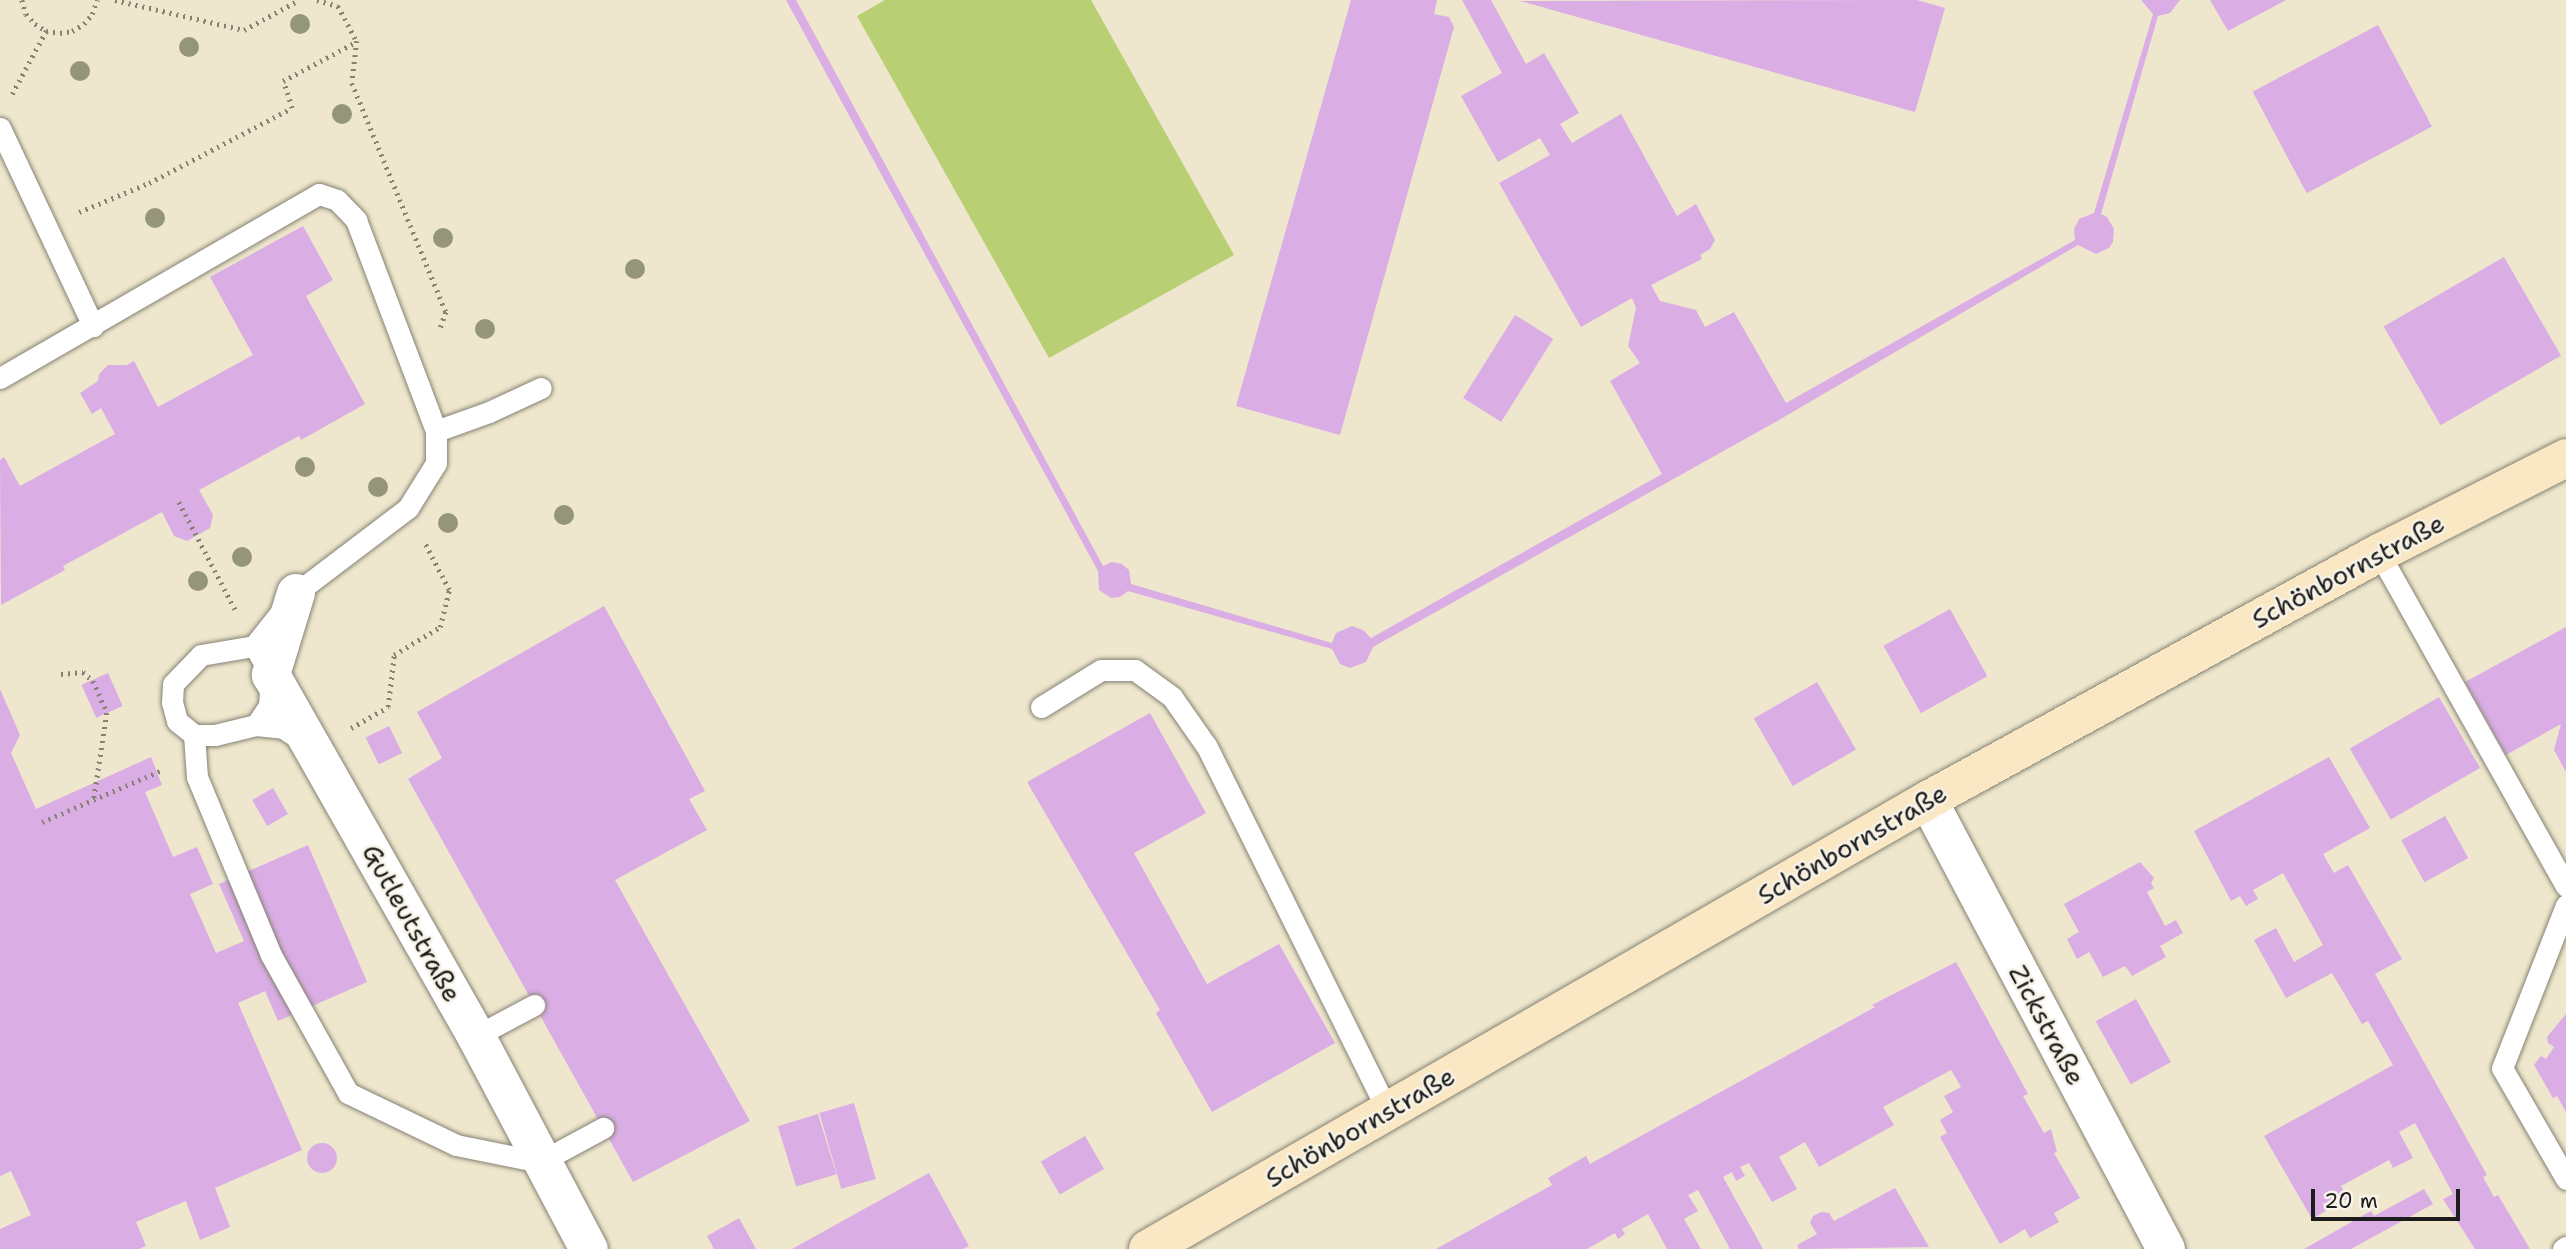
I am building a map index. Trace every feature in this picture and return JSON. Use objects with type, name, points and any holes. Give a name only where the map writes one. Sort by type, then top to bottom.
[{"type":"main road","points":[[2553,464],[2566,431]]},
{"type":"main road","name":"Schönbornstraße","points":[[1147,1249],[1928,800],[2379,553],[2553,464]]},
{"type":"street","points":[[262,661],[296,593]]},
{"type":"street","name":"Gutleutstraße","points":[[262,661],[476,1036],[540,1162],[589,1249]]},
{"type":"street","name":"Zickstraße","points":[[1928,800],[2166,1249]]},
{"type":"lane","points":[[0,128],[93,326]]},
{"type":"lane","points":[[0,378],[318,194],[337,200],[356,220],[436,431],[436,463],[408,508],[296,593]]},
{"type":"lane","points":[[436,431],[489,412],[541,388]]},
{"type":"lane","points":[[2379,553],[2566,886]]},
{"type":"lane","points":[[256,725],[269,706],[262,661],[201,654],[173,684],[172,702],[177,721],[194,734],[215,735],[256,725],[284,728],[313,748]]},
{"type":"lane","points":[[1041,707],[1101,670],[1135,670],[1172,697],[1207,747],[1388,1111]]},
{"type":"lane","points":[[194,734],[197,777],[271,955],[348,1093],[456,1145],[540,1162],[603,1128]]},
{"type":"lane","points":[[2566,905],[2502,1068],[2566,1179]]},
{"type":"lane","points":[[476,1036],[534,1005]]},
{"type":"path","points":[[22,0],[26,15],[47,31],[72,31],[92,14],[97,0]]},
{"type":"path","points":[[115,0],[244,30],[299,0]]},
{"type":"path","points":[[317,0],[338,6],[357,41],[352,83],[446,312],[419,386]]},
{"type":"path","points":[[7,104],[47,31]]},
{"type":"path","points":[[46,227],[149,183],[292,108],[283,80],[357,41]]},
{"type":"path","points":[[179,502],[262,661]]},
{"type":"path","points":[[313,748],[388,707],[394,654],[440,627],[449,590],[408,508]]},
{"type":"path","points":[[61,674],[83,672],[93,681],[107,713],[94,800]]},
{"type":"path","points":[[42,822],[174,765],[194,734]]},
{"type":"green space","points":[[885,0],[1091,0],[1234,255],[1049,358],[857,16]]},
{"type":"building","points":[[786,0],[796,0],[1103,566],[1112,562],[1122,564],[1129,570],[1131,584],[1332,643],[1336,633],[1352,626],[1363,630],[1371,638],[1662,474],[1610,381],[1640,363],[1628,346],[1636,308],[1632,298],[1581,327],[1499,183],[1550,155],[1540,138],[1498,162],[1461,96],[1502,73],[1462,0],[1491,0],[1526,64],[1544,53],[1579,113],[1560,124],[1572,143],[1621,114],[1677,216],[1696,204],[1715,240],[1710,249],[1700,255],[1702,259],[1651,285],[1660,301],[1696,310],[1705,327],[1734,312],[1786,403],[2075,240],[2074,229],[2079,219],[2094,213],[2153,14],[2141,0],[2180,0],[2170,13],[2158,16],[2101,214],[2107,217],[2114,229],[2113,242],[2109,248],[2096,254],[2078,245],[1779,420],[1373,647],[1366,662],[1350,668],[1340,664],[1332,649],[1128,591],[1120,597],[1111,598],[1099,590],[1098,571]]},
{"type":"building","points":[[1351,0],[1437,0],[1434,14],[1449,17],[1454,27],[1340,435],[1236,406]]},
{"type":"building","points":[[1917,0],[1945,8],[1915,112],[1520,1]]},
{"type":"building","points":[[2210,0],[2286,0],[2228,31]]},
{"type":"building","points":[[2378,25],[2432,127],[2307,193],[2253,92]]},
{"type":"building","points":[[303,226],[333,280],[306,296],[365,404],[301,440],[299,436],[199,490],[213,515],[210,528],[187,541],[174,536],[162,512],[63,566],[65,570],[1,605],[0,460],[4,457],[20,486],[115,434],[101,408],[92,414],[80,393],[98,381],[99,374],[108,365],[127,365],[134,361],[158,407],[253,355],[210,277]]},
{"type":"building","points":[[2504,257],[2561,356],[2441,425],[2384,326]]},
{"type":"building","points":[[1515,315],[1553,339],[1501,422],[1463,398]]},
{"type":"building","points":[[604,606],[705,791],[689,799],[707,830],[615,880],[750,1121],[633,1182],[408,779],[442,758],[417,712]]},
{"type":"building","points":[[1950,609],[1987,676],[1921,713],[1884,646]]},
{"type":"building","points":[[2566,627],[2566,772],[2554,750],[2561,724],[2506,755],[2465,682]]},
{"type":"building","points":[[108,673],[123,706],[96,718],[82,685]]},
{"type":"building","points":[[1817,682],[1856,750],[1793,786],[1754,718]]},
{"type":"building","points":[[0,689],[20,735],[11,753],[36,809],[151,757],[162,785],[145,792],[173,857],[197,847],[213,884],[190,894],[216,953],[244,941],[219,884],[308,845],[367,982],[278,1021],[265,991],[238,1003],[302,1150],[215,1188],[230,1227],[200,1240],[186,1201],[136,1222],[146,1246],[139,1249],[0,1249],[0,1229],[31,1215],[11,1171],[0,1176]]},
{"type":"building","points":[[2439,697],[2480,768],[2391,820],[2350,748]]},
{"type":"building","points":[[1150,713],[1206,813],[1134,853],[1207,984],[1279,944],[1335,1043],[1212,1112],[1156,1013],[1160,1010],[1027,782]]},
{"type":"building","points":[[389,726],[402,753],[379,764],[366,737]]},
{"type":"building","points":[[2329,757],[2370,828],[2323,854],[2334,873],[2348,865],[2402,959],[2375,974],[2487,1175],[2483,1177],[2494,1197],[2498,1195],[2530,1249],[2475,1249],[2443,1199],[2453,1194],[2415,1123],[2399,1132],[2413,1158],[2393,1168],[2389,1160],[2341,1186],[2348,1198],[2312,1219],[2264,1136],[2393,1065],[2368,1021],[2362,1024],[2332,973],[2286,998],[2254,940],[2276,928],[2294,962],[2323,945],[2283,873],[2253,890],[2258,899],[2246,906],[2240,896],[2231,901],[2194,831]]},
{"type":"building","points":[[273,788],[288,814],[267,826],[252,800]]},
{"type":"building","points":[[2445,816],[2468,858],[2425,882],[2401,840]]},
{"type":"building","points":[[2140,862],[2154,878],[2151,883],[2154,888],[2147,892],[2165,926],[2176,920],[2183,933],[2160,946],[2166,957],[2132,976],[2125,966],[2103,977],[2089,952],[2077,959],[2067,939],[2079,932],[2064,904]]},
{"type":"building","points":[[1956,962],[2028,1094],[2023,1096],[2044,1133],[2051,1129],[2057,1152],[2054,1153],[2080,1198],[2054,1213],[2059,1222],[2030,1238],[2025,1229],[2000,1244],[1940,1137],[1947,1133],[1940,1120],[1953,1112],[1944,1096],[1961,1087],[1951,1070],[1883,1107],[1894,1125],[1819,1167],[1805,1142],[1779,1157],[1797,1189],[1772,1202],[1749,1163],[1740,1167],[1745,1176],[1736,1181],[1732,1172],[1723,1177],[1763,1249],[1730,1249],[1698,1190],[1688,1195],[1698,1211],[1684,1219],[1701,1249],[1667,1249],[1648,1214],[1622,1229],[1625,1234],[1618,1239],[1615,1233],[1587,1249],[1436,1249],[1552,1185],[1548,1178],[1586,1156],[1590,1164],[1875,1007],[1872,1005]]},
{"type":"building","points":[[2136,999],[2171,1062],[2131,1084],[2096,1021]]},
{"type":"building","points":[[2566,1014],[2566,1112],[2557,1096],[2553,1098],[2534,1065],[2541,1056],[2546,1059],[2554,1047],[2548,1043],[2547,1037]]},
{"type":"building","points":[[854,1103],[876,1179],[841,1189],[819,1113]]},
{"type":"building","points":[[818,1114],[836,1174],[796,1187],[778,1126]]},
{"type":"building","points":[[1085,1136],[1104,1169],[1060,1194],[1041,1162]]},
{"type":"building","points":[[322,1143],[332,1148],[337,1158],[332,1168],[322,1173],[312,1168],[307,1158],[312,1148]]},
{"type":"building","points":[[929,1173],[969,1246],[963,1249],[792,1249]]},
{"type":"building","points":[[1895,1188],[1929,1247],[1799,1249],[1797,1245],[1817,1234],[1810,1223],[1813,1216],[1821,1212],[1829,1213],[1834,1221]]},
{"type":"building","points":[[2424,1189],[2433,1204],[2351,1249],[2304,1249],[2371,1211],[2374,1216]]},
{"type":"building","points":[[739,1218],[756,1249],[714,1249],[707,1236]]}]
